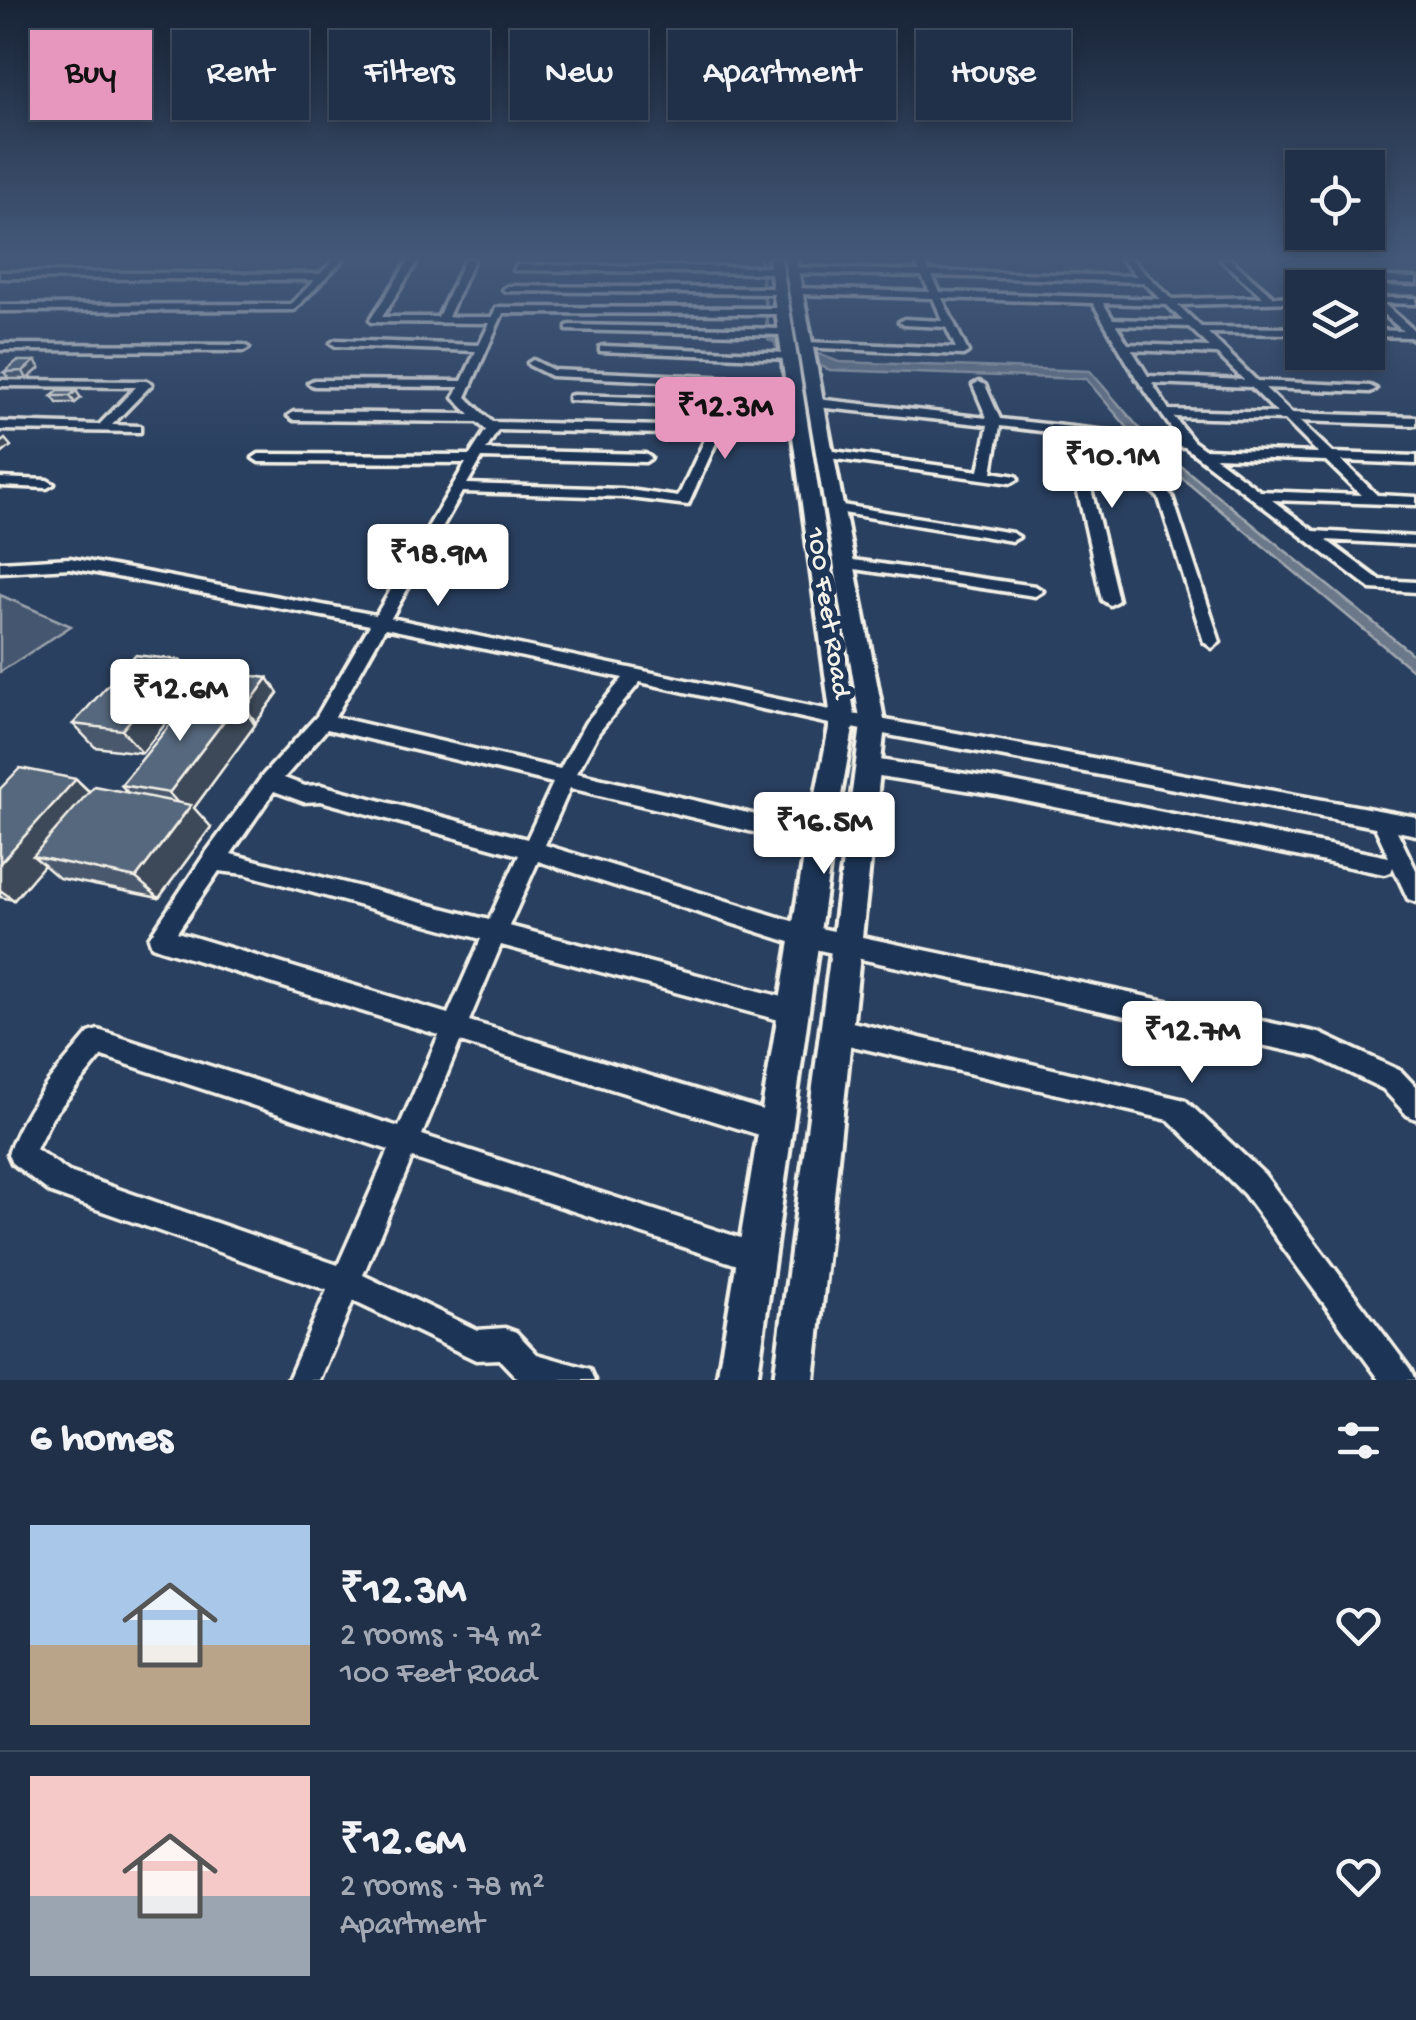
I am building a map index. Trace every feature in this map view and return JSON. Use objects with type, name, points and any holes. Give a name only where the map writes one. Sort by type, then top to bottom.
[{"type":"main road","name":"100 Feet Road","points":[[784,323],[826,454],[873,725],[794,1380]]},
{"type":"main road","name":"100 Feet Road","points":[[797,368],[805,338],[802,323]]},
{"type":"main road","name":"100 Feet Road","points":[[738,1380],[820,839],[843,718],[807,404]]},
{"type":"street","points":[[494,323],[460,398],[492,429],[323,722],[270,781],[160,938],[776,1127]]},
{"type":"street","points":[[805,338],[963,352],[950,324],[936,323]]},
{"type":"street","points":[[1111,323],[1164,414],[1189,444],[1376,585],[1416,587]]},
{"type":"street","points":[[1134,323],[1285,330]]},
{"type":"street","points":[[1193,323],[1373,499]]},
{"type":"street","points":[[571,328],[786,332]]},
{"type":"street","points":[[1385,333],[1414,335]]},
{"type":"street","points":[[336,344],[483,348]]},
{"type":"street","points":[[0,347],[244,348]]},
{"type":"street","points":[[1125,348],[1221,351]]},
{"type":"street","points":[[604,349],[797,368]]},
{"type":"street","points":[[533,363],[551,373],[734,382]]},
{"type":"street","points":[[1143,379],[1370,388]]},
{"type":"street","points":[[0,383],[146,384],[102,428]]},
{"type":"street","points":[[314,383],[466,384]]},
{"type":"street","points":[[978,385],[995,422],[986,476]]},
{"type":"street","points":[[573,398],[807,404],[1189,444]]},
{"type":"street","points":[[459,488],[622,492],[683,502],[728,404]]},
{"type":"street","points":[[1164,414],[1416,421]]},
{"type":"street","points":[[294,416],[664,430]]},
{"type":"street","points":[[0,426],[136,429]]},
{"type":"street","points":[[1071,432],[1110,600]]},
{"type":"street","points":[[1095,434],[1166,496],[1212,642]]},
{"type":"street","points":[[1202,453],[1416,460]]},
{"type":"street","points":[[826,454],[1011,478]]},
{"type":"street","points":[[260,458],[645,458]]},
{"type":"street","points":[[0,482],[47,484]]},
{"type":"street","points":[[1256,495],[1416,502]]},
{"type":"street","points":[[836,508],[1012,537]]},
{"type":"street","points":[[1309,535],[1416,541]]},
{"type":"street","points":[[0,567],[70,563],[483,641],[873,725],[1416,826]]},
{"type":"street","points":[[846,564],[1035,592]]},
{"type":"street","points":[[304,1380],[565,778],[592,727],[636,676]]},
{"type":"street","points":[[323,722],[820,839]]},
{"type":"street","points":[[867,766],[997,787],[1384,865]]},
{"type":"street","points":[[270,781],[304,794],[321,794],[533,850],[805,936],[1319,1045],[1392,1080],[1416,1106]]},
{"type":"street","points":[[1381,819],[1416,892]]},
{"type":"street","points":[[212,861],[246,864],[496,930],[587,960],[794,1012]]},
{"type":"street","points":[[835,1030],[1176,1110],[1254,1184],[1400,1380]]},
{"type":"street","points":[[579,1380],[528,1368],[505,1343],[476,1345],[346,1282],[61,1183],[21,1154],[26,1136],[38,1114],[98,1042],[756,1258]]},
{"type":"shaded area","points":[[774,337],[839,362],[1090,371],[1146,436],[1133,434],[1086,379],[830,370],[776,347]]},
{"type":"shaded area","points":[[1142,445],[1159,448],[1416,657],[1416,673]]},
{"type":"shaded area","points":[[0,595],[71,626],[0,672]]},
{"type":"building","points":[[17,361],[35,361],[23,371],[4,372]]},
{"type":"building","points":[[58,391],[76,391],[70,396],[52,396]]},
{"type":"building","points":[[135,655],[180,660],[122,730],[73,724]]},
{"type":"building","points":[[218,671],[268,678],[246,708],[239,701],[198,696]]},
{"type":"building","points":[[194,695],[239,701],[169,793],[121,785]]},
{"type":"building","points":[[20,768],[76,779],[0,863],[0,789]]},
{"type":"building","points":[[94,786],[191,805],[136,878],[33,856]]},
{"type":"waterway","points":[[767,323],[769,339],[781,345]]}]
